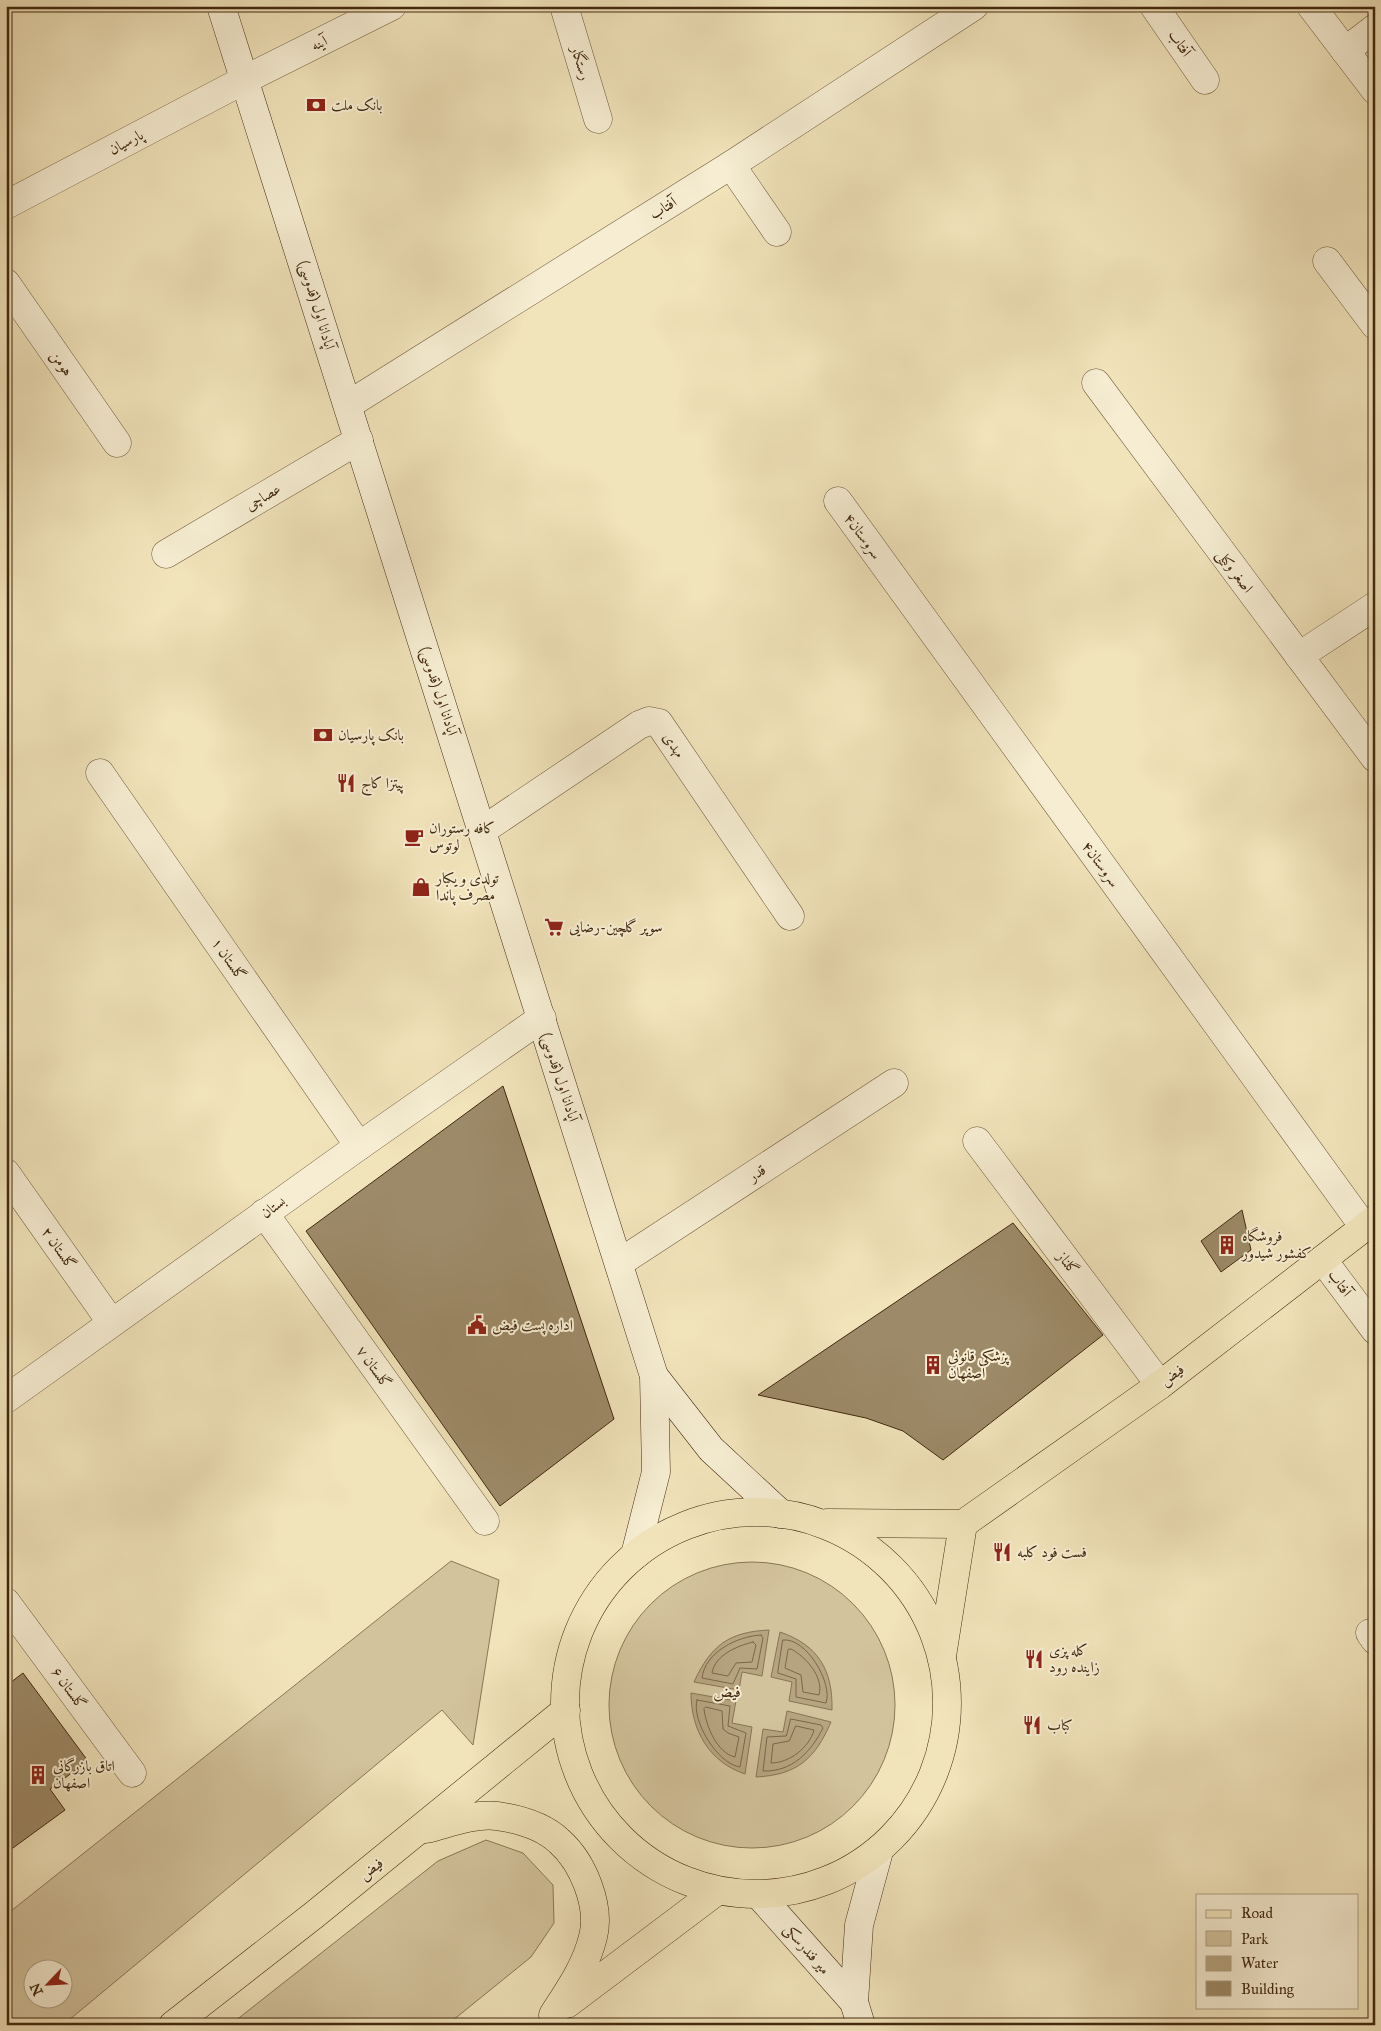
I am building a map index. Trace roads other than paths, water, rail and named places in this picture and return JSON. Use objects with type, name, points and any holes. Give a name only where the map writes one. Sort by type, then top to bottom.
[{"type":"main road","name":"فیض","points":[[963,1524],[1160,1385],[1369,1223]]},
{"type":"main road","points":[[821,1523],[863,1544],[898,1575],[925,1613],[942,1657],[947,1700],[944,1743],[931,1783],[909,1820],[879,1851],[835,1878],[802,1889],[760,1895],[717,1891],[677,1877],[641,1855],[610,1826],[587,1791],[572,1752],[566,1710],[568,1675],[576,1641],[587,1617],[610,1580],[635,1555],[668,1534],[704,1519],[742,1512],[781,1514],[821,1523],[963,1524],[942,1657]]},
{"type":"main road","name":"فیض","points":[[173,2025],[566,1710]]},
{"type":"main road","points":[[417,1831],[460,1820],[495,1816],[529,1823],[559,1840],[581,1868],[593,1901],[594,1936],[582,1969],[547,2020]]},
{"type":"main road","points":[[547,2020],[717,1891]]},
{"type":"street","name":"آپادانا اول (قدوسی)","points":[[221,6],[246,79],[654,1376]]},
{"type":"street","name":"آینه","points":[[246,79],[392,6]]},
{"type":"street","name":"رستگار","points":[[564,6],[598,119]]},
{"type":"street","name":"آفتاب","points":[[348,405],[731,166],[974,6]]},
{"type":"street","name":"آفتاب","points":[[1154,6],[1205,80]]},
{"type":"street","points":[[1311,6],[1375,90]]},
{"type":"street","points":[[1345,51],[1375,28]]},
{"type":"street","name":"پارسیان","points":[[6,204],[246,79]]},
{"type":"street","points":[[731,166],[777,232]]},
{"type":"street","points":[[1327,261],[1372,314]]},
{"type":"street","name":"هومن","points":[[6,283],[117,442]]},
{"type":"street","name":"اصغر وکیلی","points":[[1096,384],[1375,758]]},
{"type":"street","name":"عصاچی","points":[[166,554],[359,440]]},
{"type":"street","name":"سروستان۴","points":[[838,501],[1369,1223]]},
{"type":"street","points":[[1299,656],[1375,606]]},
{"type":"street","name":"مهدی","points":[[483,830],[639,725],[649,721],[659,723],[790,916]]},
{"type":"street","name":"گلستان ۱","points":[[100,773],[359,1146]]},
{"type":"street","name":"بستان","points":[[6,1399],[264,1213],[542,1018]]},
{"type":"street","name":"قدر","points":[[619,1263],[894,1083]]},
{"type":"street","name":"گلناز","points":[[976,1141],[1160,1385]]},
{"type":"street","name":"گلستان ۲","points":[[6,1173],[111,1322]]},
{"type":"street","name":"گلستان ۷","points":[[264,1213],[485,1521]]},
{"type":"street","name":"آفتاب","points":[[1323,1260],[1375,1330]]},
{"type":"street","points":[[654,1376],[711,1449],[781,1514]]},
{"type":"street","points":[[635,1555],[656,1472],[654,1376]]},
{"type":"street","name":"گلستان ۶","points":[[6,1602],[132,1773]]},
{"type":"street","points":[[858,2014],[859,1925],[879,1851]]},
{"type":"street","name":"میر فندرسکی","points":[[760,1895],[858,2014]]},
{"type":"water","points":[[769,1630],[762,1676],[742,1672],[739,1690],[694,1682],[707,1659],[723,1643],[743,1634]]},
{"type":"water","points":[[780,1632],[804,1644],[821,1661],[830,1683],[832,1710],[789,1701],[792,1682],[771,1677]]},
{"type":"water","points":[[691,1693],[736,1701],[732,1723],[752,1727],[745,1774],[732,1769],[721,1761],[704,1743],[694,1720]]},
{"type":"water","points":[[787,1711],[831,1722],[818,1746],[803,1763],[783,1773],[756,1777],[763,1729],[783,1732]]},
{"type":"place","name":"بانک ملت","points":[[316,105]]},
{"type":"place","name":"بانک پارسیان","points":[[323,735]]},
{"type":"place","name":"پیتزا کاج","points":[[346,783]]},
{"type":"place","name":"کافه رستوران لوتوس","points":[[414,837]]},
{"type":"place","name":"تولدی و یکبار مصرف پاندا","points":[[421,887]]},
{"type":"place","name":"سوپر گلچین-رضایی","points":[[554,927]]},
{"type":"place","name":"فروشگاه کفشور شیدور","points":[[1227,1245]]},
{"type":"place","name":"اداره پست فیض","points":[[477,1325]]},
{"type":"place","name":"پزشکی قانونی اصفهان","points":[[933,1365]]},
{"type":"place","name":"فست فود کلبه","points":[[1002,1552]]},
{"type":"place","name":"کله پزی زاینده رود","points":[[1034,1659]]},
{"type":"place","name":"کباب","points":[[1032,1725]]},
{"type":"place","name":"اتاق بازرگانی اصفهان","points":[[38,1775]]},
{"type":"district","name":"فیض","points":[[727,1691]]}]
